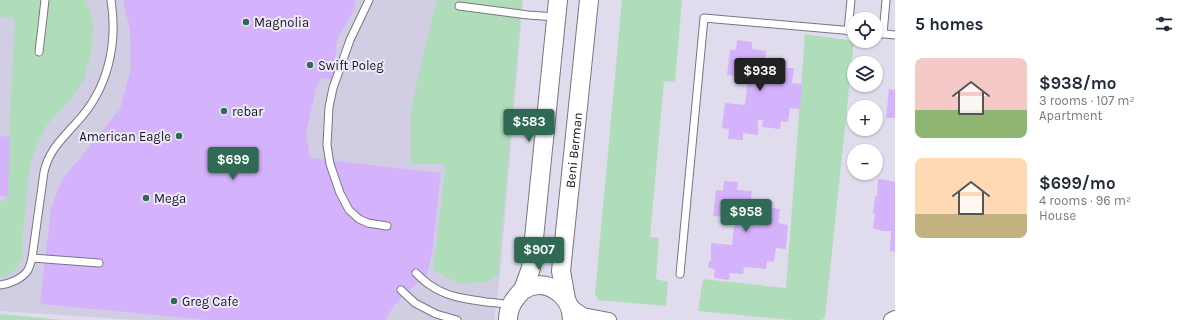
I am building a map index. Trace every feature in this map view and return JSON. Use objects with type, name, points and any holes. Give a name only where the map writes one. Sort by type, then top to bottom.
[{"type":"street","name":"Beni Berman","points":[[569,308],[561,271],[589,0]]},
{"type":"street","points":[[510,313],[516,297],[523,290],[531,268],[558,9]]},
{"type":"street","points":[[523,290],[542,286],[551,288],[560,292],[569,308],[583,315],[609,320]]},
{"type":"street","points":[[891,320],[895,318]]},
{"type":"lane","points":[[39,52],[45,0]]},
{"type":"lane","points":[[0,285],[14,281],[23,276],[28,270],[32,258],[44,172],[48,160],[55,147],[78,122],[90,106],[106,75],[113,42],[111,0]]},
{"type":"lane","points":[[369,0],[350,40],[333,88],[329,107],[327,145],[330,164],[340,193],[349,210],[359,219],[368,223],[387,226]]},
{"type":"lane","points":[[851,0],[851,12]]},
{"type":"lane","points":[[883,17],[886,0]]},
{"type":"lane","points":[[459,6],[528,15],[558,9]]},
{"type":"lane","points":[[680,274],[704,18],[847,31]]},
{"type":"lane","points":[[883,34],[895,35]]},
{"type":"lane","points":[[32,258],[99,263]]},
{"type":"lane","points":[[416,273],[430,286],[444,293],[465,299],[499,302],[510,313]]},
{"type":"lane","points":[[401,290],[415,303],[436,314],[457,320]]},
{"type":"shaded area","points":[[0,0],[523,0],[500,275],[494,320],[136,320],[0,311]]},
{"type":"green space","points":[[0,0],[86,0],[93,22],[92,49],[84,79],[74,95],[46,126],[35,149],[29,171],[23,232],[23,257],[15,270],[3,278],[0,278],[0,201],[6,201],[15,17],[0,17]]},
{"type":"green space","points":[[437,0],[522,0],[498,275],[487,282],[460,284],[433,270],[446,164],[411,164],[411,111]]},
{"type":"green space","points":[[622,0],[682,0],[675,82],[664,81],[650,237],[659,238],[656,279],[668,282],[666,306],[598,300],[595,294]]},
{"type":"green space","points":[[805,34],[847,40],[847,48],[853,48],[852,56],[847,56],[847,92],[849,92],[825,318],[821,320],[791,320],[698,311],[703,279],[786,288]]},
{"type":"green space","points":[[0,314],[62,320],[0,320]]},
{"type":"building","points":[[123,0],[356,0],[354,10],[337,40],[333,80],[321,78],[316,89],[306,133],[310,158],[441,173],[432,253],[427,274],[395,304],[385,320],[209,320],[40,304],[51,208],[62,180],[120,109],[131,68],[130,31]]},
{"type":"building","points":[[737,40],[752,42],[752,49],[766,51],[765,64],[769,64],[770,59],[787,61],[786,68],[794,68],[792,83],[802,84],[800,109],[790,108],[788,122],[781,121],[780,129],[762,127],[763,120],[758,120],[758,135],[743,133],[743,140],[728,139],[729,129],[722,128],[725,103],[745,105],[748,78],[727,75],[730,50],[736,50]]},
{"type":"building","points":[[889,89],[895,90],[895,118],[886,118]]},
{"type":"building","points":[[0,136],[10,137],[8,197],[0,196]]},
{"type":"building","points":[[878,180],[895,182],[895,252],[890,251],[891,231],[883,231],[873,228],[875,196],[877,196]]},
{"type":"building","points":[[724,181],[738,182],[737,190],[752,191],[750,206],[755,206],[756,199],[773,201],[772,208],[780,209],[778,223],[788,225],[786,249],[776,248],[774,262],[767,261],[766,269],[744,267],[743,274],[730,273],[729,280],[714,278],[715,269],[708,268],[709,261],[711,261],[711,243],[732,245],[735,218],[713,216],[716,190],[723,191]]},
{"type":"place","name":"Magnolia","points":[[246,22]]},
{"type":"place","name":"Swift Poleg","points":[[310,65]]},
{"type":"place","name":"rebar","points":[[224,111]]},
{"type":"place","name":"American Eagle","points":[[179,136]]},
{"type":"place","name":"Mega","points":[[146,198]]},
{"type":"place","name":"Greg Cafe","points":[[174,301]]}]
